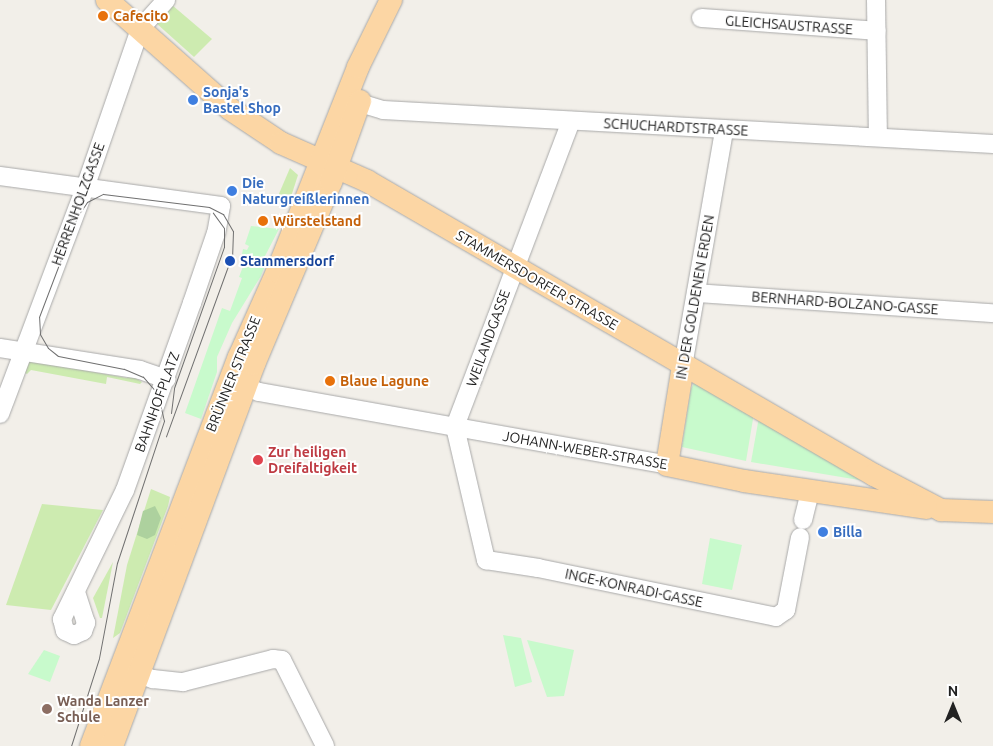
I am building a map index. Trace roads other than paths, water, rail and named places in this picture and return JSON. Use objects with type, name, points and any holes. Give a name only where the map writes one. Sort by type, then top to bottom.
[{"type":"main road","name":"STAMMERSDORFER STRASSE","points":[[107,0],[230,109],[281,143],[329,164],[515,265],[683,366],[856,466],[942,510],[993,512]]},
{"type":"main road","name":"BRÜNNER STRASSE","points":[[112,746],[131,671],[238,383],[277,272],[360,103],[372,71],[390,4]]},
{"type":"main road","name":"BRÜNNER STRASSE","points":[[329,164],[358,67],[390,4]]},
{"type":"main road","name":"IN DER GOLDENEN ERDEN","points":[[667,465],[683,366]]},
{"type":"main road","name":"JOHANN-WEBER-STRASSE","points":[[667,465],[810,491],[942,510]]},
{"type":"main road","name":"BRÜNNER STRASSE","points":[[92,746],[131,671]]},
{"type":"street","name":"HERRENHOLZGASSE","points":[[0,414],[86,188],[140,29],[166,0]]},
{"type":"street","points":[[876,0],[878,136]]},
{"type":"street","name":"GLEICHSAUSTRASSE","points":[[701,18],[877,31]]},
{"type":"street","name":"SCHUCHARDTSTRASSE","points":[[360,103],[383,110],[724,130],[878,136],[993,144]]},
{"type":"street","name":"WEILANDGASSE","points":[[455,427],[571,121]]},
{"type":"street","name":"IN DER GOLDENEN ERDEN","points":[[683,366],[724,130]]},
{"type":"street","points":[[0,176],[86,188]]},
{"type":"street","name":"BAHNHOFPLATZ","points":[[76,592],[114,517],[166,379],[216,233],[220,206],[86,188]]},
{"type":"street","name":"BERNHARD-BOLZANO-GASSE","points":[[696,293],[993,313]]},
{"type":"street","points":[[0,348],[140,370],[166,379]]},
{"type":"street","name":"JOHANN-WEBER-STRASSE","points":[[238,383],[259,392],[667,465]]},
{"type":"street","name":"INGE-KONRADI-GASSE","points":[[455,427],[486,560],[538,568],[776,617],[782,615],[786,610],[800,537]]},
{"type":"street","points":[[803,520],[810,491]]},
{"type":"street","points":[[131,671],[153,679],[182,682],[273,659],[282,660],[325,746]]},
{"type":"tram line","points":[[71,746],[99,658],[117,563],[164,421],[158,394],[143,377],[124,369],[58,356],[48,348],[40,334],[39,317],[77,217],[87,202],[103,194],[209,207],[223,214],[233,231],[232,255],[166,436]]},
{"type":"tram line","points":[[171,413],[174,388],[224,247],[224,228],[213,213]]},
{"type":"place","name":"Cafecito","points":[[103,16]]},
{"type":"place","name":"Sonja's Bastel Shop","points":[[193,100]]},
{"type":"place","name":"Die Naturgreißlerinnen","points":[[232,191]]},
{"type":"place","name":"Würstelstand","points":[[263,221]]},
{"type":"place","name":"Stammersdorf","points":[[230,261]]},
{"type":"place","name":"Blaue Lagune","points":[[330,381]]},
{"type":"place","name":"Zur heiligen Dreifaltigkeit","points":[[258,460]]},
{"type":"place","name":"Billa","points":[[823,532]]},
{"type":"place","name":"Wanda Lanzer Schule","points":[[47,709]]}]
